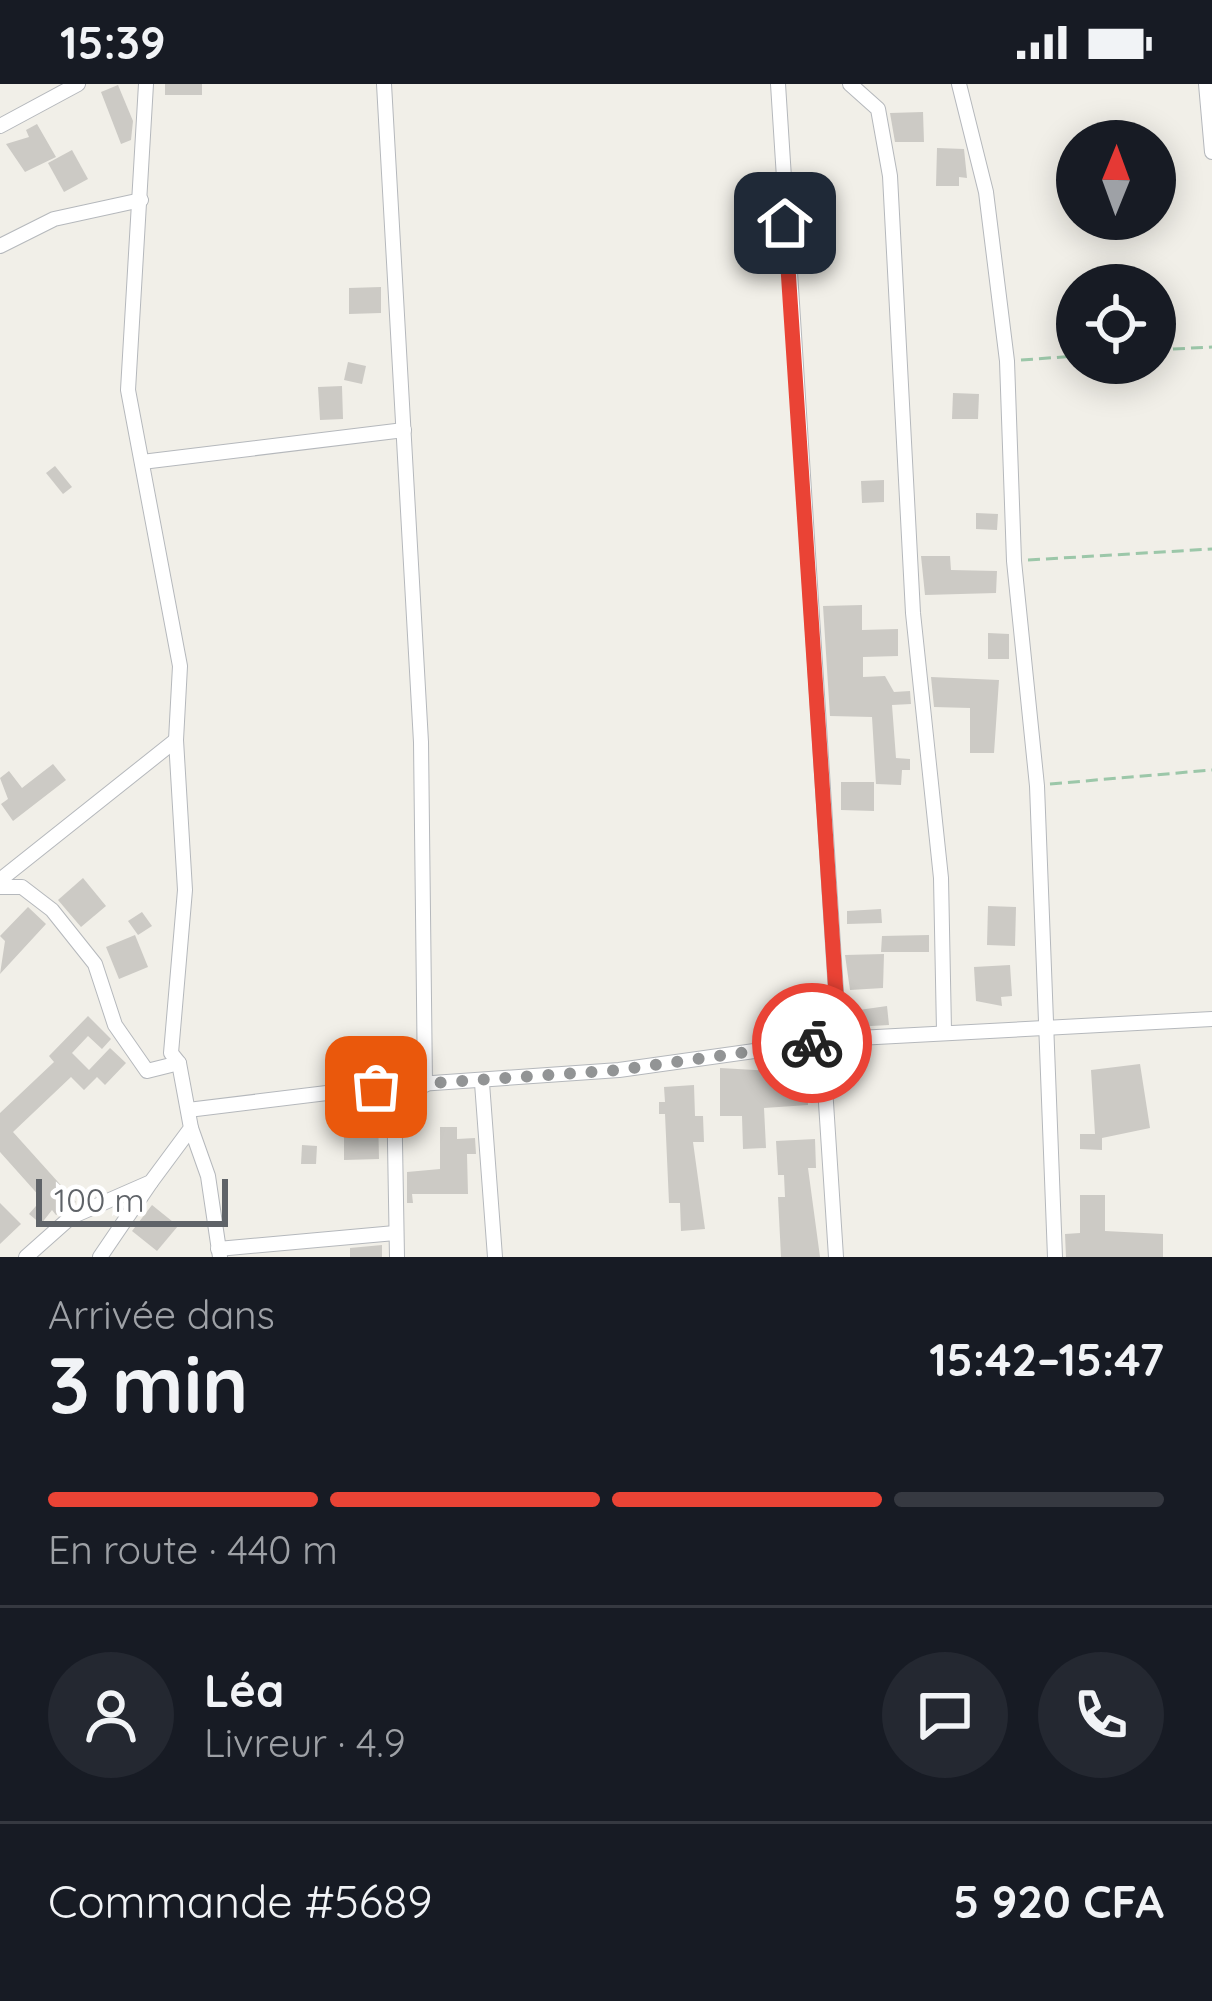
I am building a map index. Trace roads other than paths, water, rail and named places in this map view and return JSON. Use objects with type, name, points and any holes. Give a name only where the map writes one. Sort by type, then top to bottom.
[{"type":"street","points":[[0,126],[78,84]]},
{"type":"street","points":[[146,84],[128,391],[180,666],[176,740],[185,890],[171,1054],[179,1063],[191,1127],[208,1176],[219,1253],[395,1233]]},
{"type":"street","points":[[384,84],[422,742],[425,1085]]},
{"type":"street","points":[[778,84],[839,1039]]},
{"type":"street","points":[[850,84],[878,109],[890,176],[913,613],[941,878],[944,1031]]},
{"type":"street","points":[[959,84],[986,191],[1007,361],[1014,561],[1036,786],[1055,1257]]},
{"type":"street","points":[[1206,84],[1212,152]]},
{"type":"street","points":[[0,246],[54,219],[141,200]]},
{"type":"street","points":[[142,462],[404,430]]},
{"type":"street","points":[[0,884],[176,740]]},
{"type":"street","points":[[0,884],[22,887],[52,910],[81,946],[95,964],[115,1025],[147,1070],[179,1063]]},
{"type":"street","points":[[188,1110],[394,1086],[482,1084],[839,1039],[1212,1019]]},
{"type":"street","points":[[822,1041],[836,1257]]},
{"type":"street","points":[[482,1084],[495,1257]]},
{"type":"street","points":[[394,1086],[397,1257]]},
{"type":"street","points":[[100,1257],[191,1127]]},
{"type":"street","points":[[26,1257],[71,1217],[151,1182]]}]
